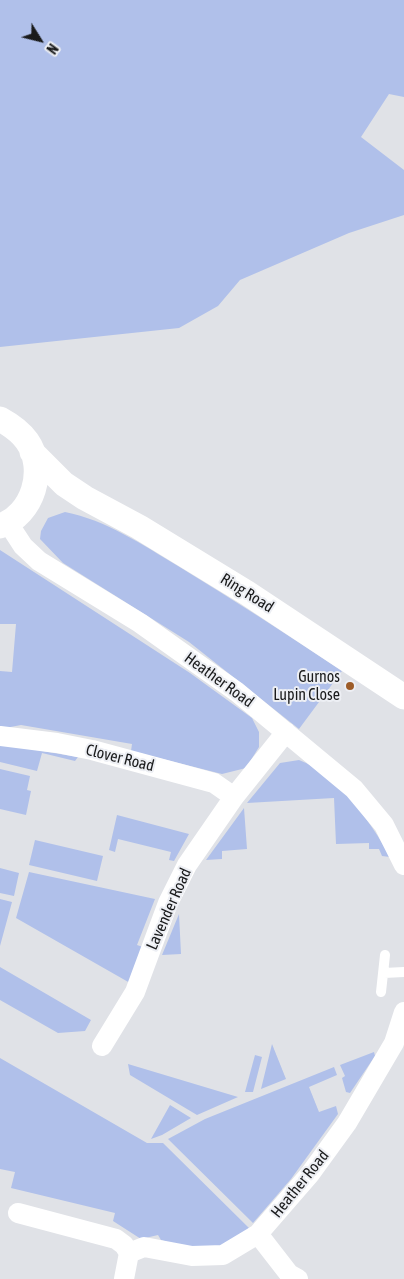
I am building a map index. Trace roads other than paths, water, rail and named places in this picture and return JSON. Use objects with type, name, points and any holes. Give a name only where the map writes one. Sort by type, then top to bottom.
[{"type":"street","points":[[2,419],[15,428],[28,442],[35,460],[36,479],[31,498],[10,519]]},
{"type":"street","name":"Ring Road","points":[[32,452],[64,484],[85,498],[139,527],[247,593],[404,697]]},
{"type":"street","name":"Ring Road","points":[[10,519],[43,499],[62,495],[85,498]]},
{"type":"street","name":"Heather Road","points":[[10,519],[23,546],[39,561],[140,623],[237,692],[354,789],[384,825],[404,864]]},
{"type":"street","name":"Lavender Road","points":[[102,1046],[135,992],[179,879],[203,839],[234,796],[286,732]]},
{"type":"street","name":"Clover Road","points":[[0,736],[57,743],[92,750],[214,783],[234,796]]},
{"type":"street","name":"Heather Road","points":[[129,1253],[144,1247],[192,1256],[223,1255],[258,1234],[310,1174],[347,1123],[399,1044],[404,1012]]},
{"type":"street","points":[[18,1213],[116,1238],[124,1244],[129,1253],[124,1279]]},
{"type":"street","points":[[258,1234],[289,1274],[298,1279]]},
{"type":"lane","points":[[381,992],[385,955]]},
{"type":"lane","points":[[384,973],[404,972]]},
{"type":"place","name":"Gurnos Lupin Close","points":[[350,686]]}]
